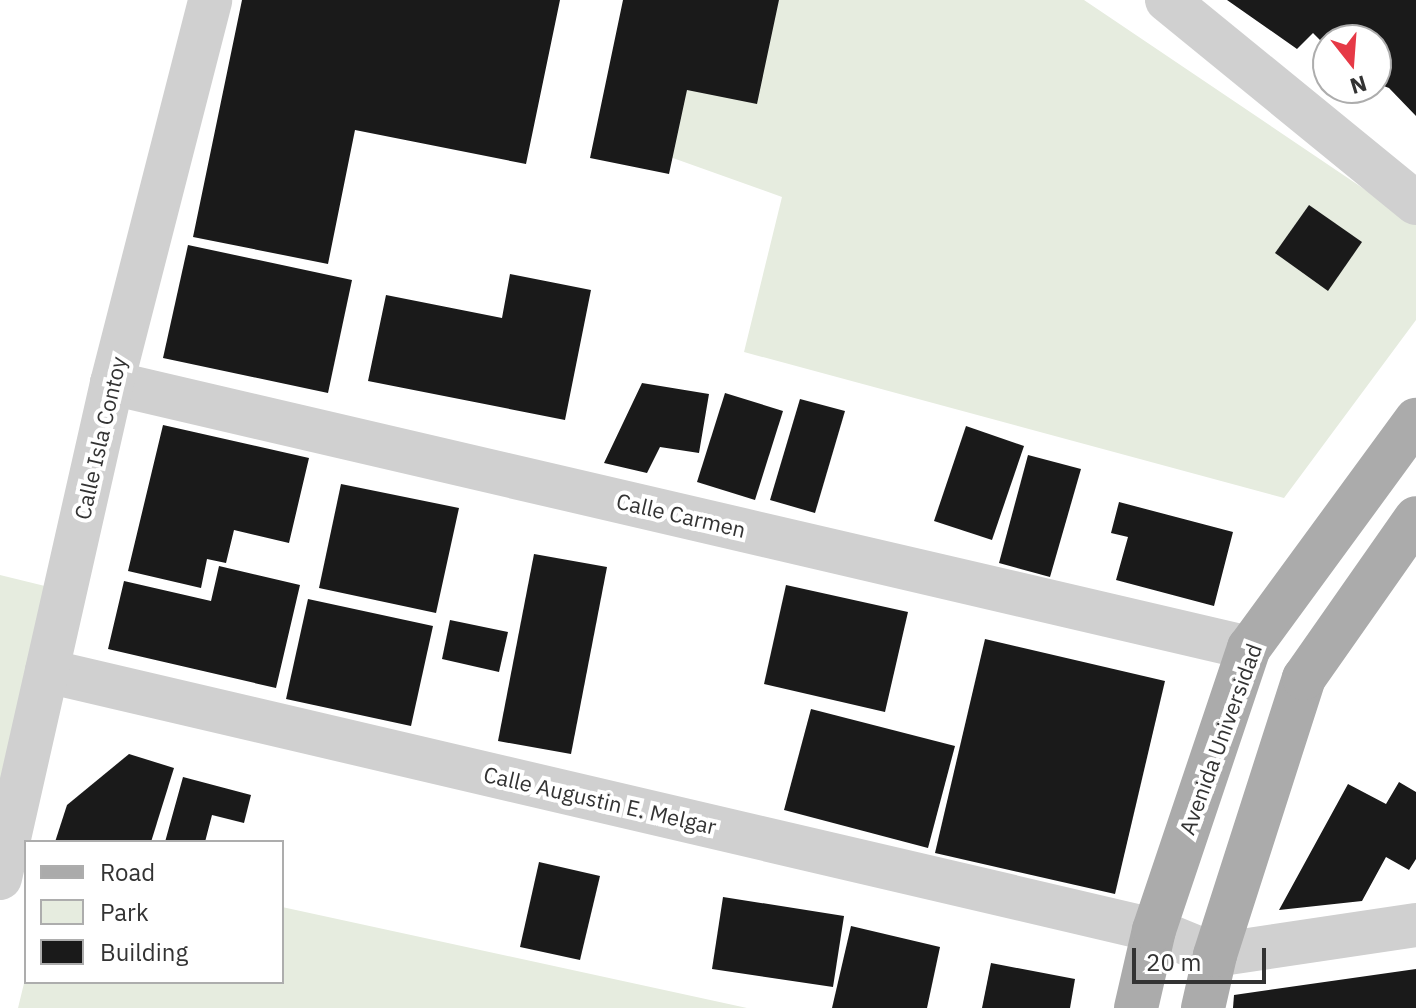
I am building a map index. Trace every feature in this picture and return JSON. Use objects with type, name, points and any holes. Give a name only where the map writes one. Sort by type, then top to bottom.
[{"type":"main road","name":"Avenida Universidad","points":[[1136,1008],[1154,930],[1249,648],[1416,420]]},
{"type":"main road","points":[[1203,1008],[1215,955],[1304,678],[1416,518]]},
{"type":"street","name":"Calle Isla Contoy","points":[[0,878],[112,383],[210,0]]},
{"type":"street","points":[[1167,0],[1416,203]]},
{"type":"street","name":"Calle Carmen","points":[[112,383],[1249,648]]},
{"type":"street","name":"Calle Augustin E. Melgar","points":[[47,671],[1154,930],[1215,955]]},
{"type":"street","points":[[1215,955],[1416,925]]},
{"type":"green space","points":[[738,0],[1084,0],[1416,224],[1416,320],[1284,498],[744,352],[782,197],[642,147]]},
{"type":"green space","points":[[0,575],[53,588],[0,796]]},
{"type":"green space","points":[[284,907],[747,1008],[18,1008],[24,983],[284,984]]},
{"type":"building","points":[[242,0],[560,0],[526,164],[355,130],[328,264],[193,237]]},
{"type":"building","points":[[623,0],[779,0],[757,104],[687,90],[669,174],[590,158]]},
{"type":"building","points":[[1227,0],[1416,0],[1416,116],[1392,91],[1392,24],[1312,24],[1312,34],[1297,49]]},
{"type":"building","points":[[1309,205],[1362,242],[1328,291],[1275,253]]},
{"type":"building","points":[[188,245],[352,280],[328,393],[163,358]]},
{"type":"building","points":[[510,274],[591,290],[565,420],[368,381],[386,295],[502,318]]},
{"type":"building","points":[[642,383],[709,394],[699,453],[660,447],[647,473],[604,463]]},
{"type":"building","points":[[725,393],[783,411],[755,500],[697,482]]},
{"type":"building","points":[[800,399],[845,411],[815,513],[770,500]]},
{"type":"building","points":[[163,425],[309,458],[289,543],[234,530],[226,563],[207,559],[201,588],[128,571]]},
{"type":"building","points":[[966,426],[1024,446],[992,540],[934,521]]},
{"type":"building","points":[[1028,455],[1081,469],[1050,577],[999,563]]},
{"type":"building","points":[[341,484],[459,508],[436,613],[319,588]]},
{"type":"building","points":[[1119,502],[1233,532],[1214,606],[1116,580],[1128,537],[1111,533]]},
{"type":"building","points":[[534,554],[607,567],[571,754],[498,741]]},
{"type":"building","points":[[219,566],[300,585],[276,688],[108,649],[124,581],[211,601]]},
{"type":"building","points":[[786,585],[908,612],[885,712],[764,684]]},
{"type":"building","points":[[308,599],[433,626],[411,726],[286,699]]},
{"type":"building","points":[[450,620],[508,632],[499,672],[442,659]]},
{"type":"building","points":[[985,639],[1165,681],[1115,894],[935,853]]},
{"type":"building","points":[[811,709],[955,746],[928,848],[784,810]]},
{"type":"building","points":[[129,754],[174,768],[152,840],[56,840],[67,805]]},
{"type":"building","points":[[183,777],[251,795],[244,823],[212,815],[206,840],[166,840]]},
{"type":"building","points":[[1399,782],[1416,792],[1416,859],[1409,870],[1386,857],[1362,901],[1279,910],[1348,784],[1386,804]]},
{"type":"building","points":[[539,862],[600,876],[580,960],[520,947]]},
{"type":"building","points":[[723,897],[844,916],[833,987],[712,969]]},
{"type":"building","points":[[851,926],[940,947],[927,1008],[832,1008]]},
{"type":"building","points":[[991,963],[1075,979],[1070,1008],[982,1008]]},
{"type":"building","points":[[1416,969],[1416,1008],[1233,1008],[1234,995]]}]
